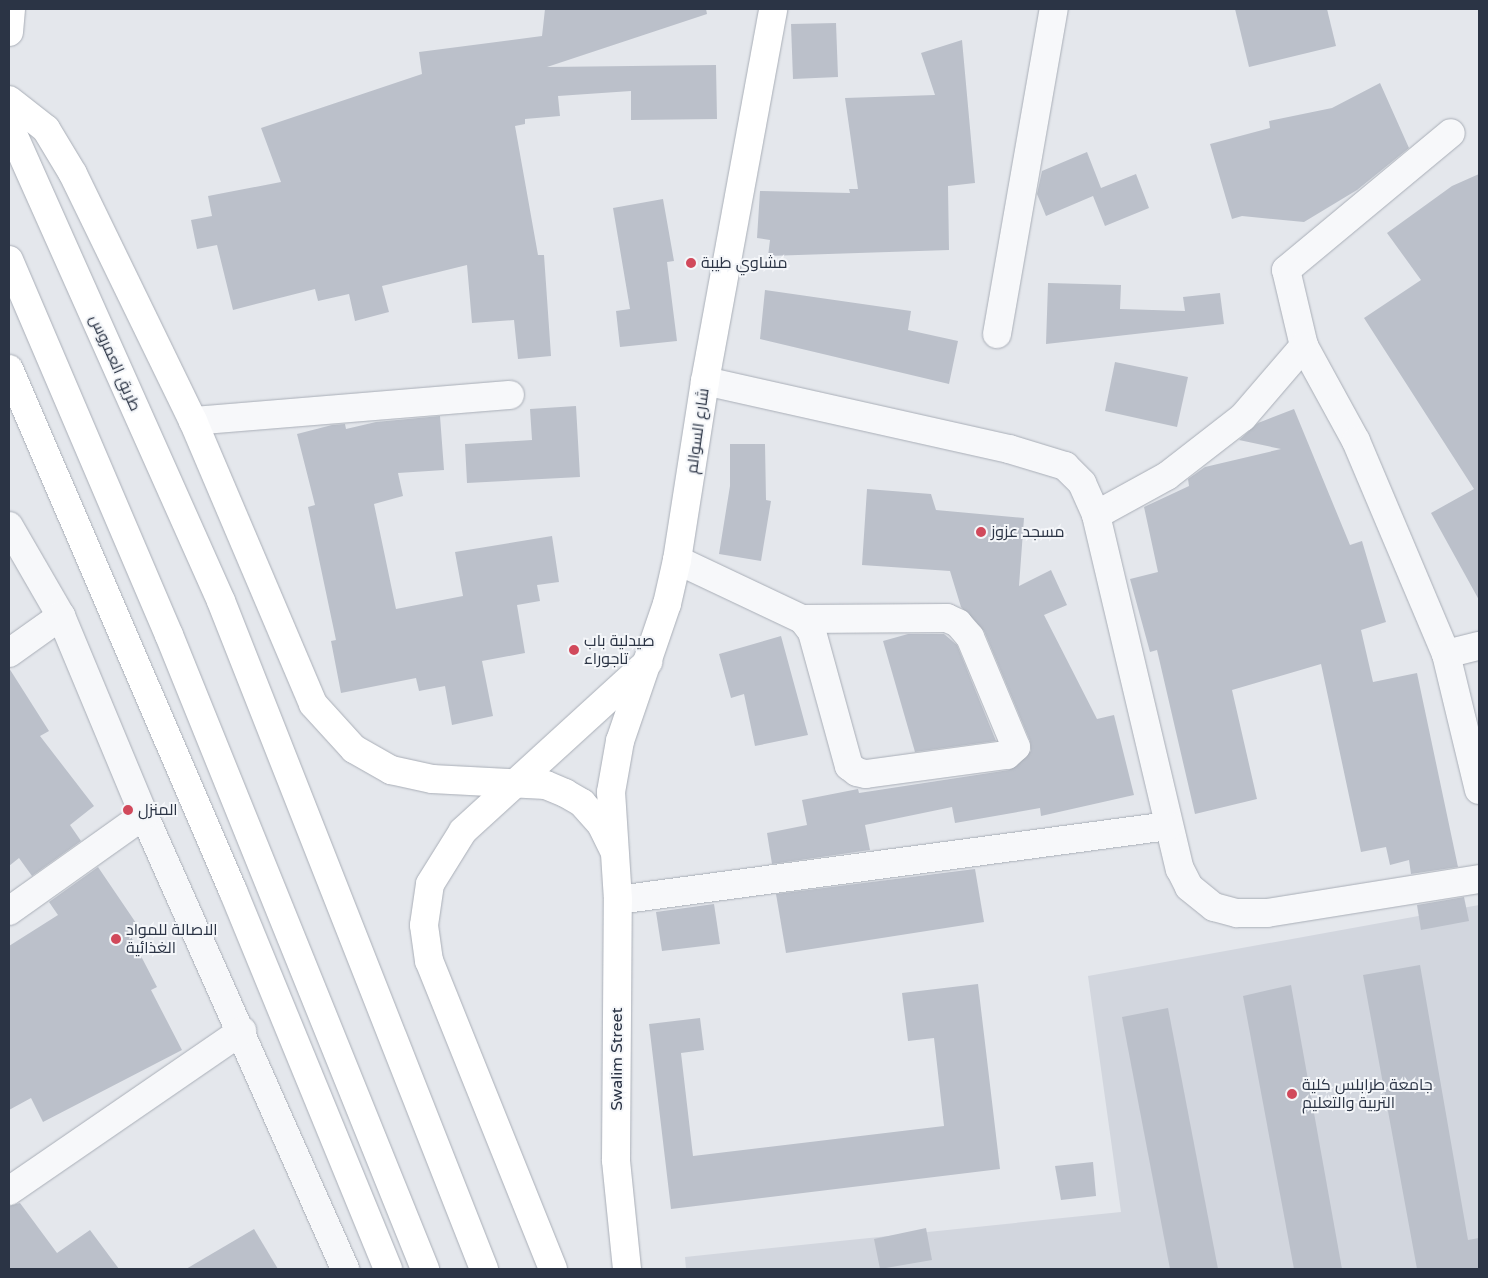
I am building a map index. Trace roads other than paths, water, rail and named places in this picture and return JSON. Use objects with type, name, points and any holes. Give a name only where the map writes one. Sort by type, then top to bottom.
[{"type":"main road","points":[[9,32],[11,9]]},
{"type":"main road","name":"شارع السوالم","points":[[613,849],[615,768],[677,560],[705,381],[773,9]]},
{"type":"main road","points":[[9,100],[46,129],[73,174],[193,421],[313,704],[354,749],[391,770],[432,779],[546,785],[582,803],[601,824],[613,849]]},
{"type":"main road","name":"طريق العمروس","points":[[9,125],[221,601],[484,1269]]},
{"type":"main road","points":[[9,260],[169,635],[425,1269]]},
{"type":"main road","points":[[9,369],[233,891],[388,1269]]},
{"type":"main road","points":[[553,1269],[428,961],[424,925],[430,884],[446,854],[511,783],[560,746],[648,662]]},
{"type":"main road","name":"Swalim Street","points":[[613,849],[618,900],[616,1160],[627,1269]]},
{"type":"street","points":[[997,334],[1054,9]]},
{"type":"street","points":[[1451,133],[1286,270],[1304,346],[1356,442],[1446,654],[1479,790]]},
{"type":"street","points":[[1096,515],[1168,476],[1244,417],[1304,346]]},
{"type":"street","points":[[705,381],[1000,447],[1065,466],[1082,484],[1096,515],[1168,826],[1189,887],[1214,907],[1237,913],[1267,912],[1479,879]]},
{"type":"street","points":[[193,421],[510,394]]},
{"type":"street","points":[[9,526],[61,616],[144,815],[242,1031],[346,1269]]},
{"type":"street","points":[[677,560],[802,619],[947,618],[958,624],[970,637],[1016,747],[1007,755],[866,774],[858,772],[849,766],[812,632],[802,619]]},
{"type":"street","points":[[9,653],[61,616]]},
{"type":"street","points":[[1446,654],[1479,646]]},
{"type":"street","points":[[9,911],[144,815]]},
{"type":"street","points":[[618,900],[1168,826]]},
{"type":"street","points":[[9,1191],[242,1031]]},
{"type":"place","name":"مشاوي طيبة","points":[[691,263]]},
{"type":"place","name":"مسجد عزوز","points":[[981,532]]},
{"type":"place","name":"صيدلية باب تاجوراء","points":[[574,650]]},
{"type":"place","name":"المنزل","points":[[128,810]]},
{"type":"place","name":"الاصالة للمواد الغذائية","points":[[116,939]]},
{"type":"place","name":"جامعة طرابلس كلية التربية والتعليم","points":[[1292,1094]]}]
